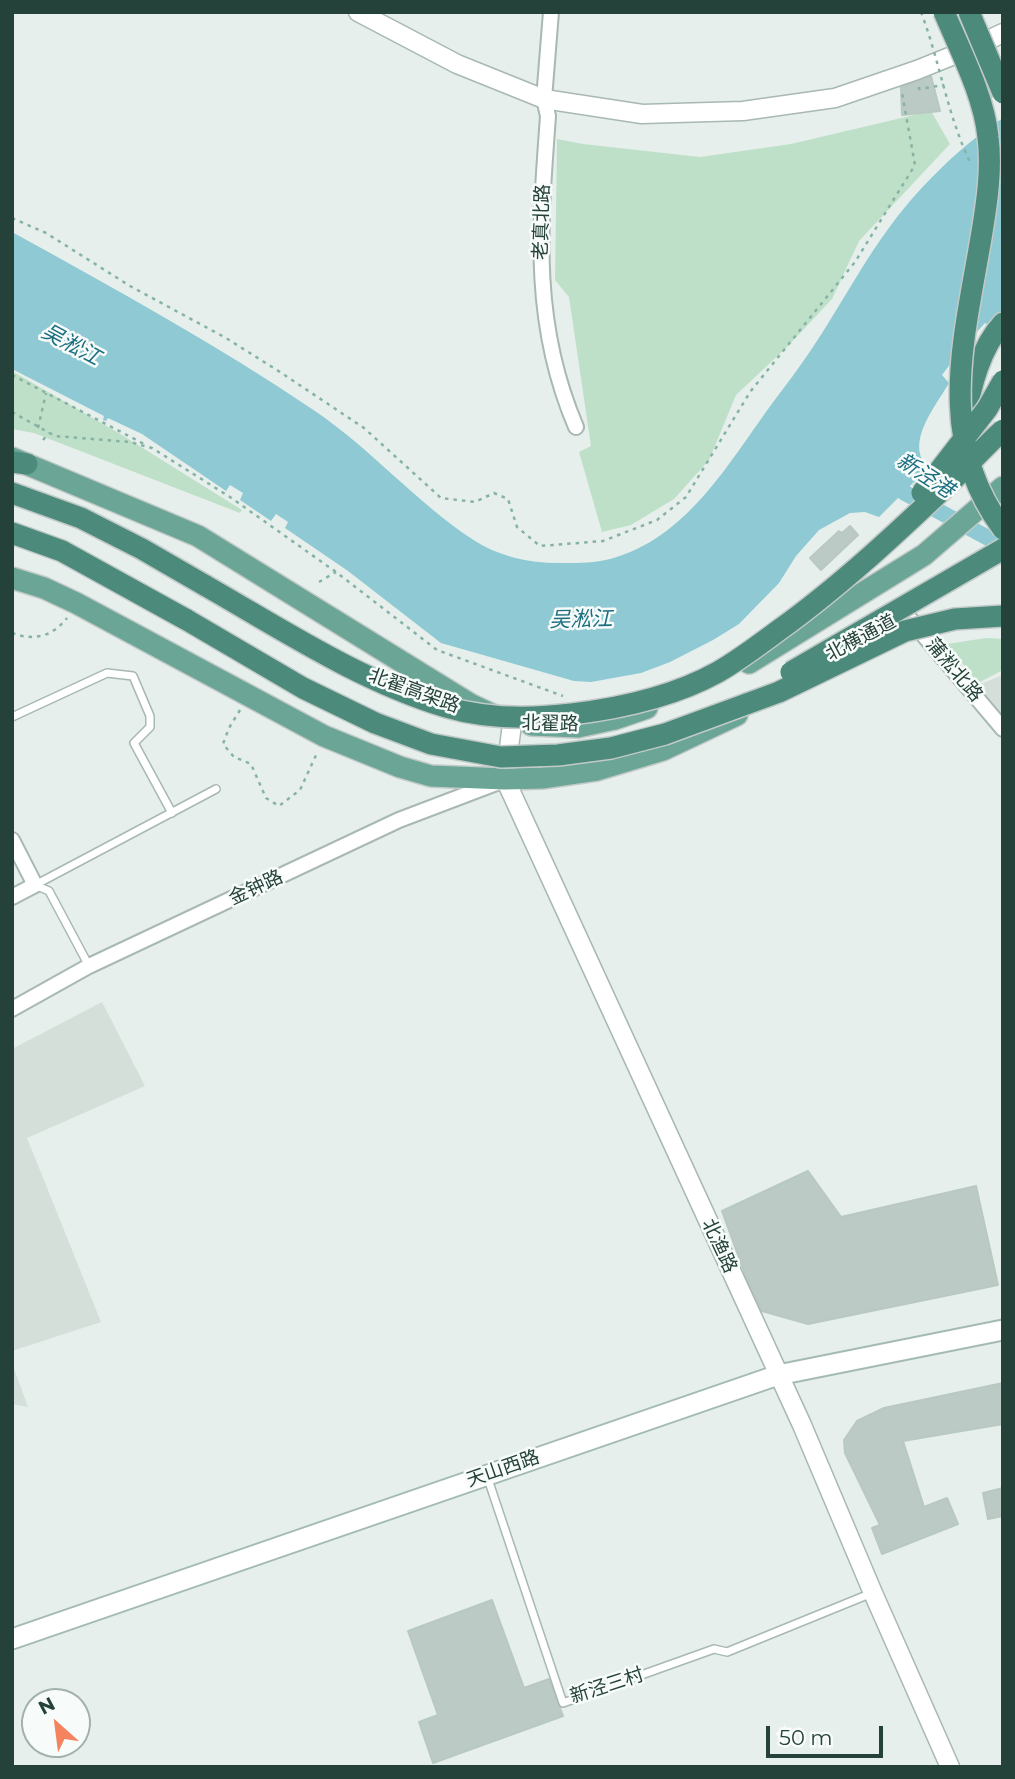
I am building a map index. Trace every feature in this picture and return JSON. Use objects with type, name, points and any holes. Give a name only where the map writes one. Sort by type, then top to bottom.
[{"type":"highway","points":[[944,12],[970,73],[988,136],[989,172],[985,214],[960,365],[965,448],[974,481],[990,512],[1003,529]]},
{"type":"highway","points":[[969,12],[1003,93]]},
{"type":"highway","points":[[964,428],[971,389],[983,357],[1003,323]]},
{"type":"highway","points":[[859,566],[940,471],[986,409],[1003,381]]},
{"type":"highway","points":[[859,566],[1003,413]]},
{"type":"highway","points":[[859,566],[1003,430]]},
{"type":"highway","name":"北翟高架路","points":[[12,493],[81,518],[142,549],[325,654],[392,688],[448,707],[505,717],[553,716],[606,710],[650,700],[718,672],[809,608],[859,566]]},
{"type":"highway","points":[[12,533],[62,551],[303,688],[375,723],[431,744],[501,757],[558,755],[611,748],[665,734],[779,692],[905,631],[956,619],[1003,616]]},
{"type":"highway","points":[[720,714],[1003,549]]},
{"type":"highway","name":"北横通道","points":[[720,714],[1003,564]]},
{"type":"main road","name":"北翟路","points":[[17,461],[198,536],[470,704],[512,724],[578,727],[615,719],[715,684],[924,555],[1001,488]]},
{"type":"main road","points":[[12,578],[44,588],[76,603],[324,736],[400,767],[431,776],[542,778],[597,770],[663,750],[724,722],[962,577],[1003,542]]},
{"type":"main road","name":"天山西路","points":[[12,1639],[778,1375],[1003,1330]]},
{"type":"street","points":[[358,12],[457,64],[544,99],[642,114],[743,111],[835,98],[969,50],[1003,33]]},
{"type":"street","name":"老真北路","points":[[551,12],[544,99],[548,116],[540,235],[543,296],[555,371],[576,427]]},
{"type":"street","name":"蒲淞北路","points":[[904,612],[1003,729]]},
{"type":"street","points":[[505,779],[512,724]]},
{"type":"street","name":"金钟路","points":[[12,1009],[89,966],[399,820],[505,779]]},
{"type":"street","name":"北渔路","points":[[505,779],[802,1425],[950,1767]]},
{"type":"street","points":[[12,840],[35,885],[12,897]]},
{"type":"lane","points":[[12,717],[107,673],[133,676],[150,716],[150,727],[134,743],[172,813]]},
{"type":"lane","points":[[35,885],[216,789]]},
{"type":"lane","points":[[35,885],[48,891],[89,966]]},
{"type":"lane","name":"新泾三村","points":[[486,1475],[563,1703],[714,1649],[727,1652],[873,1593]]},
{"type":"path","points":[[922,12],[952,120],[972,166]]},
{"type":"path","points":[[12,218],[46,233],[280,372],[364,428],[441,498],[475,502],[494,493],[508,499],[517,527],[540,546],[603,541],[657,520],[686,497],[750,392],[855,262],[915,165],[899,76]]},
{"type":"path","points":[[12,376],[152,448],[230,497],[336,572],[437,650],[562,696]]},
{"type":"path","points":[[38,428],[46,393]]},
{"type":"path","points":[[12,412],[55,436],[130,442],[152,448]]},
{"type":"path","points":[[43,440],[48,433]]},
{"type":"path","points":[[319,582],[336,572]]},
{"type":"path","points":[[12,633],[27,638],[46,636],[60,627],[76,603]]},
{"type":"path","points":[[250,695],[229,728],[223,744],[234,757],[251,764],[266,797],[279,806],[300,790],[324,736]]},
{"type":"shaded area","points":[[1003,675],[1003,718],[976,686]]},
{"type":"shaded area","points":[[102,1002],[145,1086],[27,1138],[101,1322],[12,1351],[12,1049]]},
{"type":"shaded area","points":[[12,1363],[28,1407],[12,1404]]},
{"type":"green space","points":[[931,111],[950,144],[859,241],[832,299],[787,347],[736,395],[709,460],[674,499],[631,525],[602,532],[579,452],[591,446],[569,297],[555,280],[557,139],[700,157],[791,144]]},
{"type":"green space","points":[[12,371],[122,435],[242,510],[240,513],[34,433],[12,429]]},
{"type":"green space","points":[[986,638],[1003,639],[1003,670],[978,683],[947,644]]},
{"type":"water","name":"吴淞江","points":[[1003,118],[1003,314],[992,327],[985,323],[942,375],[949,383],[930,413],[919,447],[921,458],[928,468],[879,517],[865,512],[850,513],[819,530],[796,556],[779,583],[739,624],[670,662],[641,673],[591,682],[574,681],[441,643],[348,571],[285,528],[288,522],[276,514],[271,521],[240,500],[243,493],[230,485],[226,491],[142,434],[108,418],[103,420],[104,416],[12,369],[12,232],[204,340],[315,411],[432,509],[482,545],[505,555],[540,562],[582,563],[610,559],[637,549],[661,535],[703,497],[808,354],[894,221],[944,165]]},
{"type":"building","points":[[931,76],[940,111],[902,115],[901,87]]},
{"type":"building","points":[[850,526],[858,535],[821,570],[810,558],[839,531],[842,533]]},
{"type":"building","points":[[808,1171],[841,1217],[976,1186],[998,1285],[808,1324],[762,1311],[746,1277],[722,1211]]},
{"type":"building","points":[[1003,1383],[1003,1424],[903,1441],[924,1507],[947,1498],[958,1524],[882,1554],[872,1528],[880,1525],[845,1453],[844,1440],[857,1421],[884,1408]]},
{"type":"building","points":[[1003,1488],[1003,1516],[988,1519],[983,1493]]},
{"type":"building","points":[[492,1600],[524,1688],[549,1679],[563,1716],[433,1763],[419,1722],[438,1715],[408,1631]]},
{"type":"waterway","name":"新泾港","points":[[890,481],[905,493],[1003,546]]}]
